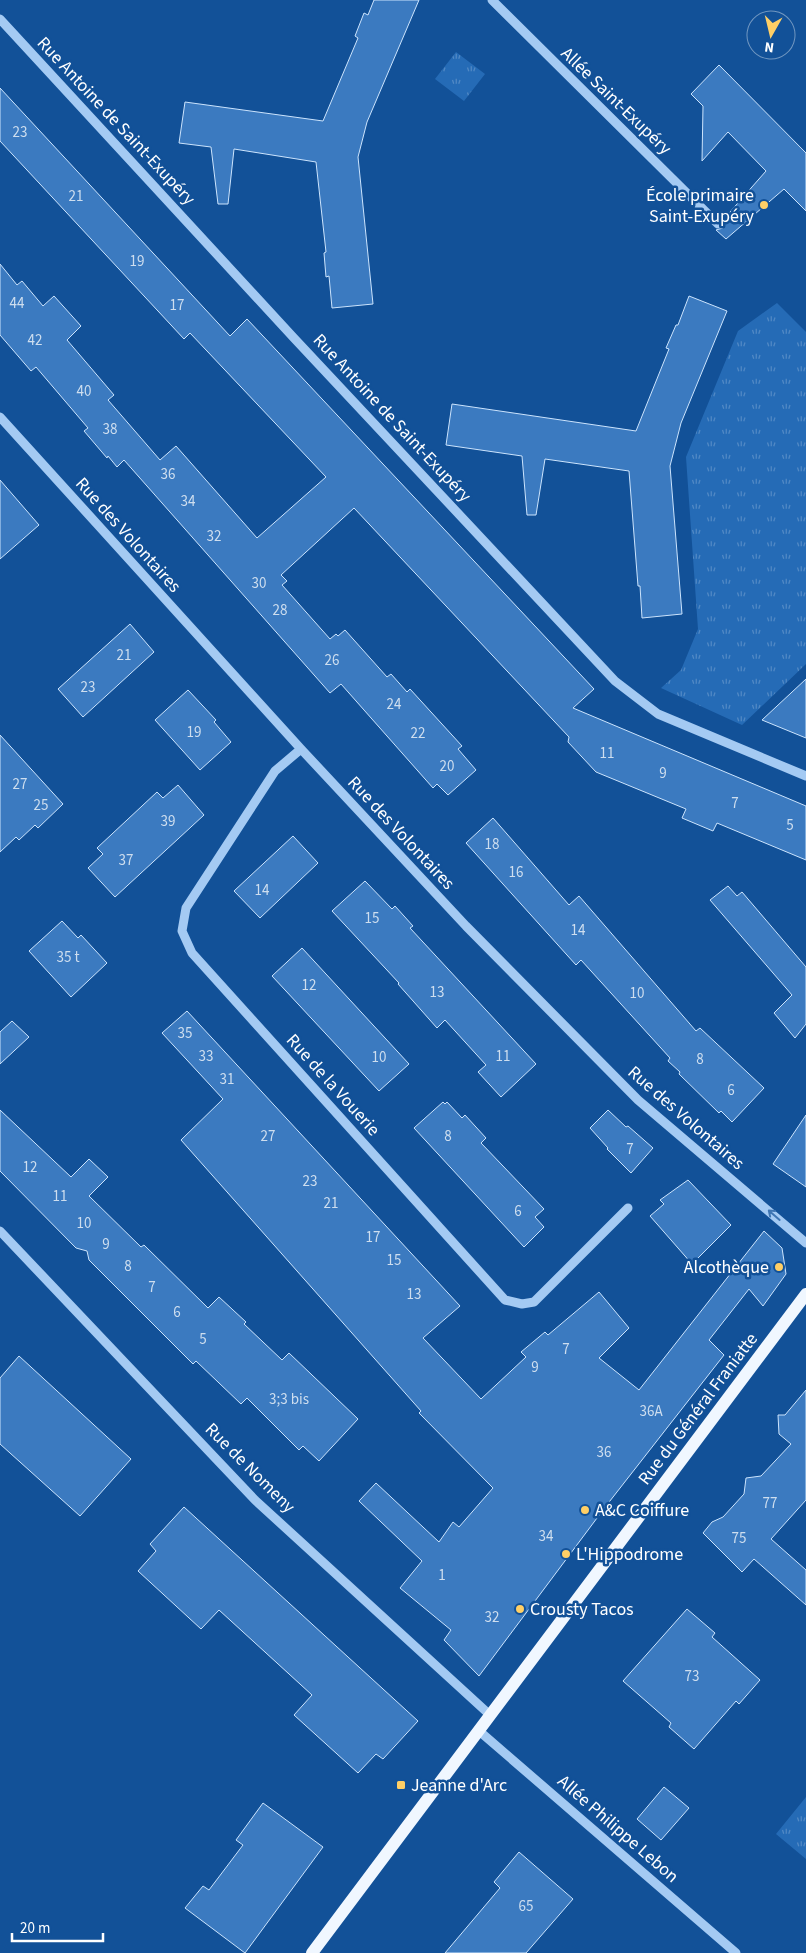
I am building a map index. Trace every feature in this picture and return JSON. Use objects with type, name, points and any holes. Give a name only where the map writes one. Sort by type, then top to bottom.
[{"type":"main road","name":"Rue du Général Franiatte","points":[[312,1953],[806,1294]]},
{"type":"street","name":"Allée Saint-Exupéry","points":[[492,0],[718,224]]},
{"type":"street","name":"Rue Antoine de Saint-Exupéry","points":[[0,18],[288,331],[615,681],[658,714],[806,776]]},
{"type":"street","name":"Rue des Volontaires","points":[[0,417],[301,749],[466,926],[638,1100],[806,1243]]},
{"type":"street","name":"Rue de la Vouerie","points":[[301,749],[275,771],[186,908],[182,931],[192,953],[505,1300],[522,1304],[534,1302],[628,1208]]},
{"type":"street","name":"Rue de Nomeny","points":[[0,1231],[255,1500],[490,1715]]},
{"type":"street","name":"Allée Philippe Lebon","points":[[478,1730],[736,1953]]},
{"type":"green space","points":[[456,52],[485,74],[464,101],[435,79]]},
{"type":"green space","points":[[777,303],[806,332],[806,664],[742,725],[661,688],[681,670],[698,629],[686,457],[738,331]]},
{"type":"green space","points":[[806,1797],[806,1859],[776,1834]]},
{"type":"building","points":[[374,0],[419,0],[367,122],[358,157],[373,304],[332,308],[329,276],[326,277],[324,253],[326,252],[316,162],[234,149],[228,204],[218,204],[211,147],[179,143],[185,102],[323,121],[358,38],[355,36],[364,13],[368,15]]},
{"type":"building","points":[[719,65],[806,153],[806,211],[784,189],[726,239],[716,230],[723,228],[723,220],[766,171],[728,132],[702,161],[703,106],[691,94]]},
{"type":"building","points":[[0,88],[230,336],[247,319],[594,689],[573,708],[806,806],[806,860],[717,823],[713,831],[682,818],[686,809],[596,772],[568,742],[569,737],[354,508],[281,575],[287,581],[282,585],[330,639],[336,634],[338,636],[345,630],[387,677],[391,674],[407,692],[410,689],[462,746],[458,749],[476,770],[448,795],[437,784],[433,788],[341,684],[330,693],[124,460],[117,467],[108,456],[107,458],[84,431],[88,428],[36,367],[31,371],[0,335],[0,264],[17,285],[22,281],[43,306],[54,296],[81,326],[67,340],[114,395],[108,400],[160,460],[176,446],[257,538],[326,477],[190,333],[184,339],[0,141]]},
{"type":"building","points":[[689,296],[727,311],[681,423],[670,466],[682,614],[642,618],[629,471],[545,459],[536,515],[527,515],[522,456],[446,445],[452,404],[636,431],[669,349],[666,348],[676,325],[678,325]]},
{"type":"building","points":[[0,480],[39,525],[0,559]]},
{"type":"building","points":[[130,624],[154,652],[83,717],[58,689]]},
{"type":"building","points":[[806,679],[806,738],[762,720]]},
{"type":"building","points":[[188,690],[216,720],[214,722],[231,742],[200,770],[155,720]]},
{"type":"building","points":[[0,735],[63,804],[38,828],[35,825],[19,840],[16,837],[0,852]]},
{"type":"building","points":[[178,785],[204,815],[115,897],[88,868],[103,854],[97,848],[157,792],[163,798]]},
{"type":"building","points":[[493,818],[569,905],[579,896],[696,1031],[700,1028],[764,1088],[732,1122],[721,1111],[719,1113],[679,1074],[680,1072],[668,1061],[670,1058],[581,960],[576,965],[466,843]]},
{"type":"building","points":[[293,836],[318,863],[260,918],[234,891]]},
{"type":"building","points":[[365,881],[392,909],[395,906],[413,926],[410,928],[536,1064],[501,1097],[478,1072],[486,1065],[445,1020],[437,1028],[399,983],[332,911]]},
{"type":"building","points":[[728,886],[737,896],[742,892],[806,967],[806,1024],[795,1038],[774,1013],[792,995],[710,900]]},
{"type":"building","points":[[62,921],[78,938],[81,935],[107,963],[71,997],[29,951]]},
{"type":"building","points":[[302,948],[409,1064],[379,1091],[272,976]]},
{"type":"building","points":[[187,1011],[460,1306],[423,1338],[481,1399],[526,1357],[521,1352],[545,1332],[548,1335],[599,1292],[629,1328],[599,1358],[639,1390],[764,1231],[782,1248],[786,1274],[763,1306],[749,1289],[709,1340],[724,1355],[606,1506],[479,1676],[444,1640],[451,1630],[400,1588],[422,1561],[359,1501],[376,1483],[439,1542],[453,1522],[459,1527],[493,1488],[419,1413],[421,1411],[181,1140],[223,1099],[162,1033]]},
{"type":"building","points":[[12,1021],[29,1037],[0,1064],[0,1032]]},
{"type":"building","points":[[443,1102],[445,1104],[447,1102],[462,1118],[465,1115],[486,1138],[481,1143],[544,1209],[535,1217],[544,1227],[524,1247],[414,1128]]},
{"type":"building","points":[[0,1110],[71,1177],[89,1159],[108,1177],[89,1196],[141,1247],[144,1245],[208,1308],[219,1297],[282,1360],[289,1353],[358,1419],[319,1461],[303,1446],[299,1450],[247,1398],[241,1404],[196,1361],[193,1364],[89,1260],[87,1251],[76,1248],[0,1171]]},
{"type":"building","points":[[608,1110],[653,1148],[631,1173],[607,1149],[590,1128]]},
{"type":"building","points":[[806,1115],[806,1187],[773,1164]]},
{"type":"building","points":[[688,1180],[731,1225],[692,1264],[650,1216],[664,1204],[660,1200]]},
{"type":"building","points":[[19,1356],[131,1459],[80,1516],[0,1444],[0,1378]]},
{"type":"building","points":[[806,1390],[806,1500],[771,1539],[806,1570],[806,1605],[754,1559],[742,1572],[703,1533],[712,1522],[723,1517],[744,1494],[746,1478],[761,1476],[791,1444],[779,1434],[778,1415],[785,1415]]},
{"type":"building","points":[[184,1507],[418,1721],[383,1759],[376,1754],[358,1773],[294,1715],[312,1695],[219,1610],[201,1629],[138,1571],[156,1551],[150,1544]]},
{"type":"building","points":[[687,1609],[715,1633],[712,1637],[760,1680],[739,1704],[736,1701],[694,1749],[669,1727],[671,1723],[623,1681]]},
{"type":"building","points":[[664,1787],[689,1808],[661,1840],[637,1819]]},
{"type":"building","points":[[263,1803],[323,1847],[245,1953],[185,1908],[203,1886],[209,1890],[243,1845],[236,1840]]},
{"type":"building","points":[[519,1852],[573,1899],[526,1953],[445,1953],[500,1888],[494,1882]]},
{"type":"place","name":"École primaire Saint-Exupéry","points":[[764,205]]},
{"type":"place","name":"Alcothèque","points":[[779,1267]]},
{"type":"place","name":"A&C Coiffure","points":[[585,1510]]},
{"type":"place","name":"L'Hippodrome","points":[[566,1554]]},
{"type":"place","name":"Crousty Tacos","points":[[520,1609]]},
{"type":"place","name":"Jeanne d'Arc","points":[[401,1785]]}]
